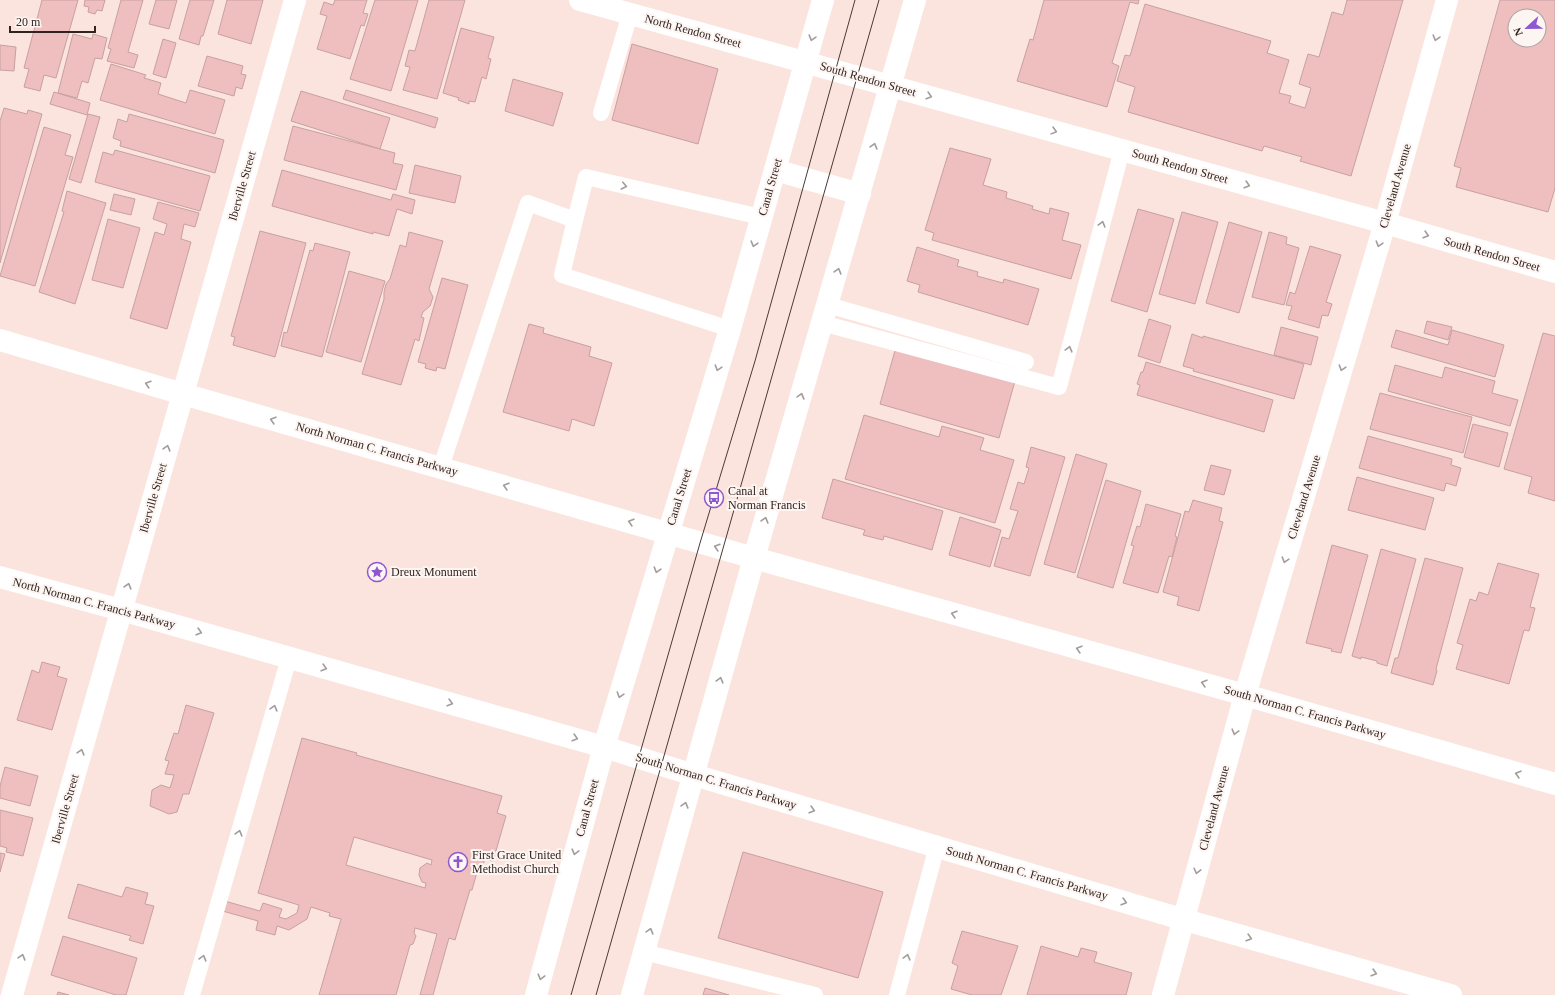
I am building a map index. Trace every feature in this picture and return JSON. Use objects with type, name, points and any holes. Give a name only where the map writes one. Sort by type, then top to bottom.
[{"type":"street","name":"Iberville Street","points":[[12,995],[295,0]]},
{"type":"street","name":"North Rendon Street","points":[[580,0],[805,62]]},
{"type":"street","name":"Canal Street","points":[[536,995],[604,746],[730,329],[823,0]]},
{"type":"street","points":[[632,995],[754,558],[915,0]]},
{"type":"street","name":"Cleveland Avenue","points":[[1163,995],[1185,920],[1245,695],[1385,223],[1447,0]]},
{"type":"street","name":"South Rendon Street","points":[[805,62],[1385,223],[1555,272]]},
{"type":"street","points":[[775,170],[860,194]]},
{"type":"street","name":"North Norman C. Francis Parkway","points":[[0,340],[754,558]]},
{"type":"street","name":"South Norman C. Francis Parkway","points":[[754,558],[1245,695],[1555,784]]},
{"type":"street","name":"North Norman C. Francis Parkway","points":[[0,577],[604,746]]},
{"type":"street","name":"South Norman C. Francis Parkway","points":[[604,746],[694,775],[1185,920],[1451,995]]},
{"type":"lane","points":[[601,113],[630,14]]},
{"type":"lane","points":[[825,314],[1059,387],[1122,150]]},
{"type":"lane","points":[[730,329],[562,275],[586,177],[762,217]]},
{"type":"lane","points":[[441,467],[528,203],[575,220]]},
{"type":"lane","points":[[825,314],[1026,362]]},
{"type":"lane","points":[[192,995],[289,658]]},
{"type":"lane","points":[[897,995],[937,846]]},
{"type":"lane","points":[[644,952],[815,995]]},
{"type":"building","points":[[42,0],[78,0],[56,78],[44,75],[40,91],[24,87],[29,69],[24,68]]},
{"type":"building","points":[[85,0],[105,0],[102,11],[97,10],[95,14],[88,12],[89,7],[84,6]]},
{"type":"building","points":[[121,0],[143,0],[128,52],[138,55],[134,68],[107,61],[111,49],[108,48]]},
{"type":"building","points":[[156,0],[177,0],[169,29],[149,24]]},
{"type":"building","points":[[190,0],[214,0],[199,45],[179,39]]},
{"type":"building","points":[[227,0],[263,0],[251,44],[218,34]]},
{"type":"building","points":[[335,0],[367,0],[363,13],[368,14],[364,26],[361,25],[350,59],[317,49],[327,16],[320,14],[324,2],[333,5]]},
{"type":"building","points":[[375,0],[418,0],[391,91],[350,79]]},
{"type":"building","points":[[429,0],[465,0],[437,99],[403,90],[410,67],[405,66],[409,50],[415,51]]},
{"type":"building","points":[[1044,0],[1139,0],[1138,4],[1130,2],[1112,63],[1119,66],[1107,107],[1017,81],[1030,39],[1033,40]]},
{"type":"building","points":[[1347,0],[1403,0],[1351,176],[1300,161],[1302,157],[1264,146],[1262,151],[1128,112],[1135,87],[1117,81],[1125,55],[1130,56],[1145,4],[1271,41],[1267,53],[1289,60],[1279,93],[1291,96],[1289,103],[1305,108],[1311,88],[1299,84],[1308,54],[1319,57],[1332,12],[1343,15]]},
{"type":"building","points":[[1500,0],[1555,0],[1555,188],[1548,212],[1456,187],[1461,168],[1454,166]]},
{"type":"building","points":[[461,28],[494,37],[488,58],[491,59],[486,79],[482,77],[475,102],[469,101],[469,104],[458,100],[459,98],[443,93]]},
{"type":"building","points":[[73,34],[92,39],[93,34],[107,38],[102,59],[95,58],[88,83],[82,81],[77,98],[58,93]]},
{"type":"building","points":[[163,39],[176,43],[166,78],[153,74]]},
{"type":"building","points":[[632,44],[718,69],[698,144],[612,120]]},
{"type":"building","points":[[0,45],[16,47],[14,71],[0,70]]},
{"type":"building","points":[[207,56],[243,66],[241,74],[246,75],[242,89],[236,87],[234,96],[198,86]]},
{"type":"building","points":[[111,64],[146,75],[144,78],[161,83],[158,94],[186,103],[190,90],[225,100],[215,134],[100,100]]},
{"type":"building","points":[[513,79],[563,93],[553,126],[505,111]]},
{"type":"building","points":[[346,90],[438,118],[435,128],[343,99]]},
{"type":"building","points":[[301,91],[390,118],[380,149],[291,121]]},
{"type":"building","points":[[54,92],[90,103],[87,115],[50,104]]},
{"type":"building","points":[[4,108],[27,114],[28,110],[42,114],[0,263],[0,121]]},
{"type":"building","points":[[88,114],[100,117],[81,183],[69,179]]},
{"type":"building","points":[[129,114],[224,140],[215,173],[120,146],[121,141],[113,138],[118,119],[127,122]]},
{"type":"building","points":[[293,126],[395,153],[393,163],[403,165],[396,190],[284,160]]},
{"type":"building","points":[[44,127],[71,135],[65,155],[73,157],[35,286],[0,276]]},
{"type":"building","points":[[950,148],[991,159],[983,185],[1007,192],[1006,198],[1033,206],[1032,209],[1049,214],[1050,208],[1069,213],[1062,240],[1081,245],[1071,279],[932,240],[934,233],[925,230]]},
{"type":"building","points":[[115,150],[210,176],[200,211],[95,182],[103,152],[113,155]]},
{"type":"building","points":[[415,165],[461,176],[455,203],[409,193]]},
{"type":"building","points":[[282,170],[391,200],[393,194],[415,200],[412,214],[397,209],[389,236],[373,232],[373,234],[272,206]]},
{"type":"building","points":[[67,191],[106,203],[75,304],[39,292],[64,212],[62,211]]},
{"type":"building","points":[[114,194],[135,199],[131,215],[110,210]]},
{"type":"building","points":[[158,202],[199,213],[195,227],[184,224],[181,239],[191,242],[167,329],[130,318],[155,232],[164,235],[167,224],[153,219]]},
{"type":"building","points":[[1138,209],[1174,219],[1147,312],[1111,301]]},
{"type":"building","points":[[1182,212],[1218,222],[1195,304],[1159,294]]},
{"type":"building","points":[[108,219],[140,228],[123,288],[92,280]]},
{"type":"building","points":[[1229,222],[1262,232],[1239,313],[1206,303]]},
{"type":"building","points":[[260,231],[306,243],[275,357],[233,345],[235,337],[231,336]]},
{"type":"building","points":[[409,232],[443,241],[429,289],[433,297],[430,306],[423,312],[421,317],[424,318],[419,341],[415,339],[401,385],[362,374],[384,299],[386,284],[390,279],[400,245],[406,247]]},
{"type":"building","points":[[1269,232],[1287,237],[1286,244],[1299,248],[1284,305],[1252,297]]},
{"type":"building","points":[[315,243],[350,252],[322,357],[281,346],[284,332],[287,333],[310,250],[313,251]]},
{"type":"building","points":[[1310,246],[1341,255],[1326,302],[1332,304],[1328,316],[1322,315],[1319,328],[1288,319],[1292,306],[1286,305],[1290,292],[1295,294]]},
{"type":"building","points":[[917,247],[959,260],[957,266],[978,272],[977,276],[1003,283],[1004,279],[1039,289],[1028,325],[918,292],[920,285],[907,281]]},
{"type":"building","points":[[349,271],[385,281],[361,362],[326,352]]},
{"type":"building","points":[[442,278],[468,285],[445,369],[437,367],[436,371],[425,368],[426,364],[418,362]]},
{"type":"building","points":[[1149,319],[1171,326],[1160,363],[1138,356]]},
{"type":"building","points":[[1427,321],[1452,327],[1448,340],[1424,333]]},
{"type":"building","points":[[529,324],[544,328],[543,333],[591,347],[589,356],[612,363],[594,426],[572,419],[569,431],[503,412]]},
{"type":"building","points":[[1281,327],[1318,337],[1311,365],[1274,355]]},
{"type":"building","points":[[1396,330],[1448,345],[1452,330],[1504,345],[1495,377],[1391,347]]},
{"type":"building","points":[[1543,333],[1555,336],[1555,501],[1528,493],[1532,477],[1504,469]]},
{"type":"building","points":[[1192,334],[1304,364],[1294,399],[1193,371],[1194,369],[1183,366]]},
{"type":"building","points":[[896,347],[1015,381],[999,438],[880,404]]},
{"type":"building","points":[[1146,362],[1273,400],[1264,432],[1137,395],[1140,385],[1137,384]]},
{"type":"building","points":[[1395,365],[1442,378],[1445,367],[1495,381],[1492,393],[1518,400],[1510,426],[1388,391]]},
{"type":"building","points":[[1380,393],[1472,417],[1463,453],[1370,429]]},
{"type":"building","points":[[864,415],[939,437],[942,426],[984,438],[980,450],[1014,460],[995,523],[845,479]]},
{"type":"building","points":[[1473,424],[1508,433],[1499,467],[1464,457]]},
{"type":"building","points":[[1368,436],[1452,459],[1451,465],[1461,468],[1456,486],[1446,483],[1444,491],[1359,468]]},
{"type":"building","points":[[1031,447],[1065,457],[1030,576],[994,566],[1002,537],[1009,539],[1018,511],[1010,509],[1018,482],[1024,484],[1029,468],[1026,467]]},
{"type":"building","points":[[1076,454],[1107,464],[1075,573],[1044,564]]},
{"type":"building","points":[[1211,465],[1231,470],[1224,495],[1204,490]]},
{"type":"building","points":[[1357,477],[1434,498],[1425,530],[1348,510]]},
{"type":"building","points":[[833,479],[943,511],[932,550],[884,536],[883,540],[863,535],[865,530],[822,518]]},
{"type":"building","points":[[1106,480],[1141,491],[1113,588],[1077,577]]},
{"type":"building","points":[[1193,500],[1222,508],[1219,521],[1223,522],[1199,611],[1177,605],[1179,597],[1163,592],[1185,511],[1189,512]]},
{"type":"building","points":[[1146,504],[1181,514],[1175,536],[1177,537],[1172,557],[1169,556],[1158,593],[1123,583],[1134,546],[1131,545],[1137,526],[1140,527]]},
{"type":"building","points":[[960,517],[1001,530],[990,567],[949,555]]},
{"type":"building","points":[[1332,545],[1368,555],[1341,653],[1331,651],[1332,649],[1306,643]]},
{"type":"building","points":[[1381,549],[1416,559],[1387,666],[1377,663],[1377,661],[1352,656]]},
{"type":"building","points":[[1425,558],[1463,568],[1433,685],[1391,673],[1395,658],[1398,658]]},
{"type":"building","points":[[1498,563],[1539,574],[1530,607],[1535,608],[1529,631],[1524,630],[1509,684],[1456,669],[1463,645],[1457,643],[1470,599],[1476,601],[1479,592],[1488,595]]},
{"type":"building","points":[[42,662],[60,667],[57,676],[67,679],[52,730],[17,720],[32,670],[39,673]]},
{"type":"building","points":[[186,705],[214,713],[189,794],[183,794],[177,812],[169,814],[150,806],[152,790],[161,785],[170,788],[174,775],[165,774],[169,761],[165,760],[174,733],[178,734]]},
{"type":"building","points":[[302,738],[357,753],[356,755],[502,796],[497,813],[506,816],[493,861],[485,859],[480,873],[477,872],[455,940],[449,938],[433,995],[420,995],[437,934],[415,928],[414,933],[416,936],[413,944],[410,945],[396,995],[319,995],[341,919],[329,916],[330,913],[311,907],[307,919],[289,930],[277,926],[275,935],[256,930],[258,921],[219,910],[221,900],[260,911],[263,903],[282,909],[279,917],[286,919],[297,913],[299,905],[258,893]],"holes":[[[354,837],[432,860],[431,865],[427,863],[420,868],[419,875],[422,882],[426,883],[425,888],[346,865]]]},
{"type":"building","points":[[5,767],[38,776],[30,806],[0,798],[0,786]]},
{"type":"building","points":[[0,810],[33,818],[23,856],[6,852],[7,848],[0,846]]},
{"type":"building","points":[[743,852],[883,892],[858,978],[718,938]]},
{"type":"building","points":[[0,853],[5,854],[0,872]]},
{"type":"building","points":[[78,884],[122,897],[126,887],[148,893],[145,904],[154,906],[143,944],[129,940],[131,936],[68,918]]},
{"type":"building","points":[[962,931],[1018,946],[1001,995],[972,995],[951,989],[958,966],[952,963]]},
{"type":"building","points":[[63,936],[137,958],[126,995],[116,995],[51,975]]},
{"type":"building","points":[[1041,946],[1078,957],[1081,948],[1097,952],[1094,962],[1132,973],[1126,995],[1027,995]]},
{"type":"building","points":[[705,988],[729,995],[703,995]]},
{"type":"building","points":[[58,992],[69,995],[57,995]]},
{"type":"tram line","points":[[571,995],[700,543],[755,361],[855,0]]},
{"type":"tram line","points":[[596,995],[879,0]]},
{"type":"place","name":"Canal at Norman Francis","points":[[714,498]]},
{"type":"place","name":"Dreux Monument","points":[[377,572]]},
{"type":"place","name":"First Grace United Methodist Church","points":[[458,862]]}]
